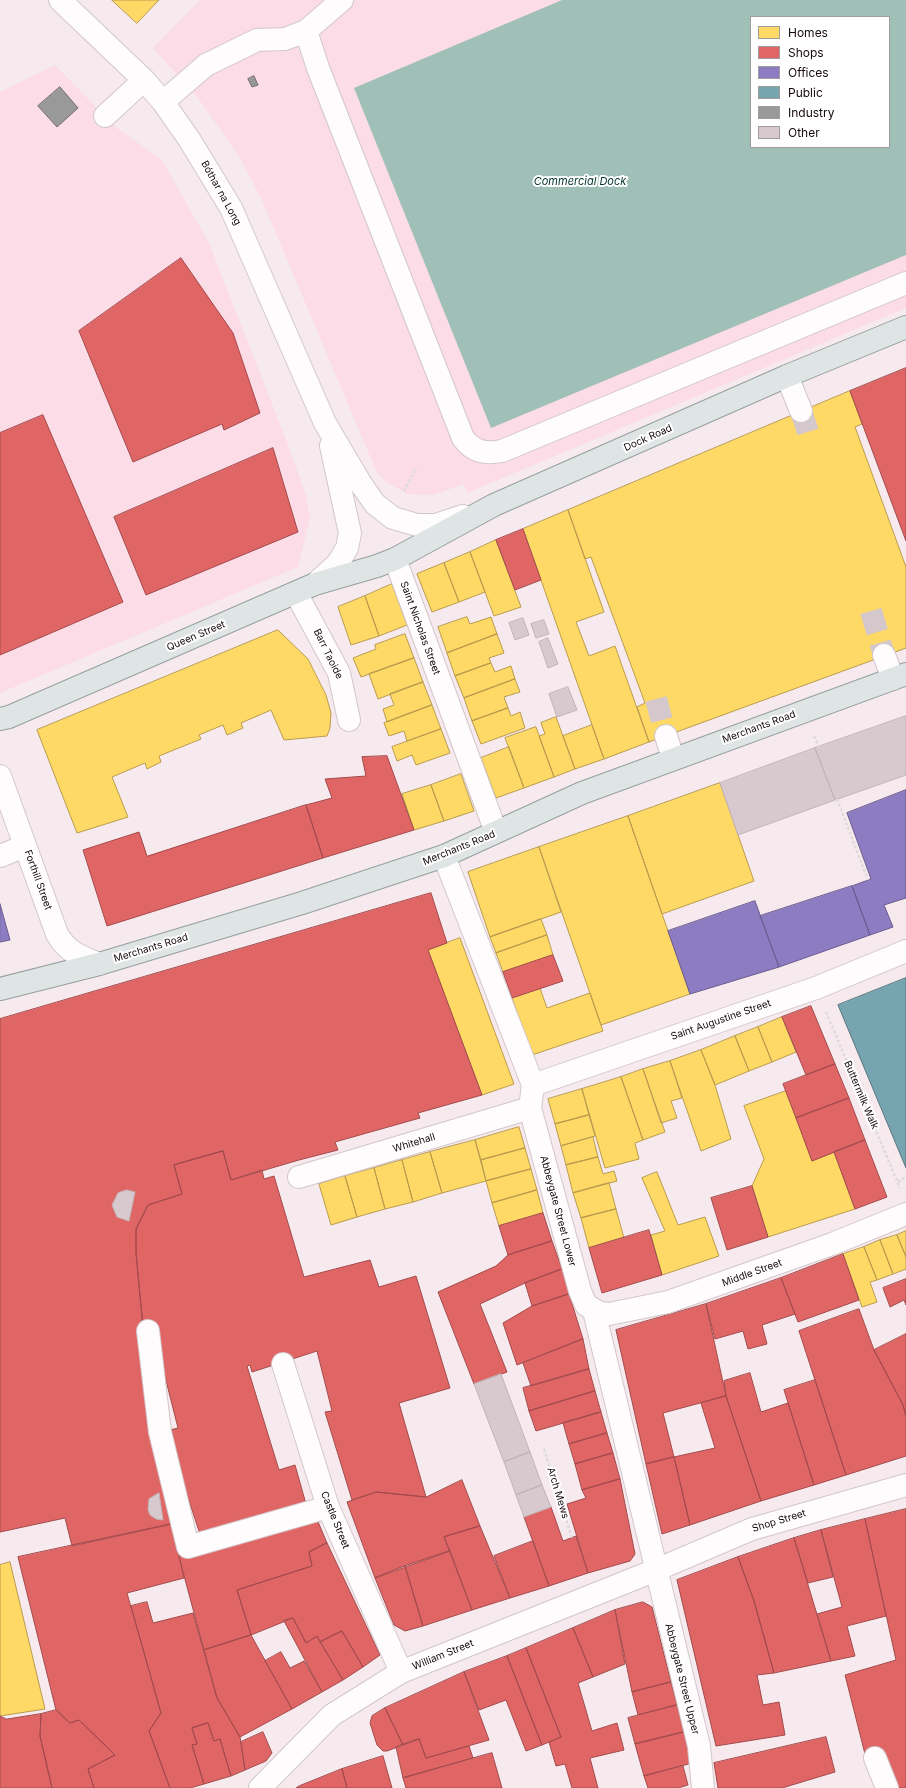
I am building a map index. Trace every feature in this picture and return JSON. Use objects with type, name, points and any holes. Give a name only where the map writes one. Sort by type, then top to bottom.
[{"type":"main road","name":"Dock Road","points":[[394,559],[494,505],[787,376],[906,326]]},
{"type":"main road","name":"Queen Street","points":[[3,723],[315,584],[377,566],[394,559]]},
{"type":"main road","name":"Merchants Road","points":[[0,989],[99,964],[302,903],[444,856],[582,793],[673,758],[899,677]]},
{"type":"street","name":"Bóthar na Long","points":[[60,0],[144,80],[163,102],[190,139],[231,208],[325,423],[361,484],[375,504],[393,518],[417,525],[436,525],[494,505]]},
{"type":"street","points":[[163,102],[206,65],[223,55],[257,40],[285,39],[306,32],[342,0]]},
{"type":"street","points":[[306,32],[321,75],[462,438],[470,447],[479,451],[490,453],[502,451],[906,283]]},
{"type":"street","points":[[104,116],[144,80]]},
{"type":"street","points":[[787,376],[801,412]]},
{"type":"street","name":"Bóthar na Long","points":[[315,584],[338,563],[347,548],[350,533],[325,423]]},
{"type":"street","name":"Saint Nicholas Street","points":[[394,559],[496,832]]},
{"type":"street","name":"Barr Taoide","points":[[296,593],[339,673],[349,720]]},
{"type":"street","points":[[884,655],[899,677]]},
{"type":"street","points":[[666,736],[673,758]]},
{"type":"street","name":"Forthill Street","points":[[0,776],[57,934],[64,946],[75,954],[99,964]]},
{"type":"street","points":[[0,856],[25,846]]},
{"type":"street","name":"Abbeygate Street Lower","points":[[444,856],[533,1085],[530,1108],[580,1291],[586,1305],[594,1311],[656,1570]]},
{"type":"street","name":"Saint Augustine Street","points":[[533,1085],[816,988],[906,951]]},
{"type":"street","name":"Whitehall","points":[[299,1177],[530,1108]]},
{"type":"street","name":"Middle Street","points":[[594,1311],[609,1314],[668,1302],[832,1244],[905,1205]]},
{"type":"street","points":[[148,1331],[160,1432],[188,1547],[328,1507]]},
{"type":"street","name":"Castle Street","points":[[283,1364],[328,1507],[401,1672]]},
{"type":"street","name":"Shop Street","points":[[656,1570],[752,1529],[906,1485]]},
{"type":"street","name":"William Street","points":[[260,1788],[332,1715],[401,1672],[656,1570]]},
{"type":"street","name":"Abbeygate Street Upper","points":[[656,1570],[699,1746],[703,1788]]},
{"type":"street","points":[[875,1758],[887,1788]]},
{"type":"path","points":[[400,497],[416,468]]},
{"type":"path","points":[[837,800],[868,880]]},
{"type":"path","name":"Buttermilk Walk","points":[[816,988],[898,1182],[905,1205]]},
{"type":"path","points":[[898,1182],[906,1177]]},
{"type":"path","name":"Arch Mews","points":[[544,1449],[572,1538]]},
{"type":"shaded area","points":[[200,0],[906,0],[906,308],[467,493],[464,484],[433,495],[407,494],[385,481],[377,473],[261,198],[240,158],[198,98],[153,48]]},
{"type":"shaded area","points":[[55,65],[117,128],[162,160],[209,243],[287,442],[306,495],[310,518],[298,567],[0,693],[0,92]]},
{"type":"water","name":"Commercial Dock","points":[[562,0],[906,0],[906,255],[491,428],[354,88]]},
{"type":"building: Homes","points":[[112,0],[159,0],[137,23]]},
{"type":"building: Homes","points":[[850,391],[862,424],[855,427],[906,567],[906,648],[649,742],[637,707],[645,703],[591,557],[585,559],[568,510]]},
{"type":"building: Homes","points":[[568,510],[604,612],[576,622],[589,656],[615,646],[649,742],[604,759],[523,529]]},
{"type":"building: Homes","points":[[496,540],[521,607],[494,616],[470,552]]},
{"type":"building: Homes","points":[[470,552],[485,592],[459,602],[444,563]]},
{"type":"building: Homes","points":[[444,563],[459,602],[432,612],[417,574]]},
{"type":"building: Homes","points":[[392,584],[407,625],[379,636],[365,596]]},
{"type":"building: Homes","points":[[365,596],[379,636],[351,645],[338,607]]},
{"type":"building: Homes","points":[[467,617],[470,624],[491,617],[497,634],[447,653],[438,627]]},
{"type":"building: Homes","points":[[278,630],[308,659],[326,695],[331,713],[330,728],[327,736],[284,740],[271,710],[241,723],[243,728],[227,735],[223,725],[199,735],[201,739],[159,756],[161,762],[147,769],[145,763],[112,777],[128,817],[77,833],[37,730]]},
{"type":"building: Homes","points":[[405,634],[414,658],[361,677],[353,658],[376,649],[375,645]]},
{"type":"building: Homes","points":[[497,634],[504,653],[489,658],[491,663],[455,676],[447,653]]},
{"type":"building: Homes","points":[[414,658],[423,682],[378,699],[369,674]]},
{"type":"building: Homes","points":[[491,663],[495,672],[511,666],[515,679],[464,698],[455,676]]},
{"type":"building: Homes","points":[[515,679],[520,692],[504,697],[508,708],[472,721],[464,698]]},
{"type":"building: Homes","points":[[423,682],[432,705],[387,722],[383,709],[394,705],[390,694]]},
{"type":"building: Homes","points":[[432,705],[441,729],[407,741],[404,731],[389,736],[384,723]]},
{"type":"building: Homes","points":[[508,708],[511,716],[520,712],[525,728],[481,744],[472,721]]},
{"type":"building: Homes","points":[[556,717],[575,769],[554,777],[539,736],[545,734],[541,723]]},
{"type":"building: Homes","points":[[592,725],[604,759],[575,769],[563,736]]},
{"type":"building: Homes","points":[[536,727],[554,777],[524,788],[505,738]]},
{"type":"building: Homes","points":[[441,729],[450,753],[416,765],[412,755],[397,761],[392,747]]},
{"type":"building: Homes","points":[[509,747],[524,788],[496,798],[481,758]]},
{"type":"building: Homes","points":[[461,774],[474,811],[444,821],[431,785]]},
{"type":"building: Homes","points":[[720,783],[754,881],[662,914],[628,816]]},
{"type":"building: Homes","points":[[431,785],[444,821],[414,830],[402,794]]},
{"type":"building: Homes","points":[[628,816],[690,994],[601,1025],[539,847]]},
{"type":"building: Homes","points":[[539,847],[561,912],[490,937],[468,872]]},
{"type":"building: Homes","points":[[541,919],[547,935],[496,953],[490,937]]},
{"type":"building: Homes","points":[[547,935],[553,955],[503,972],[496,953]]},
{"type":"building: Homes","points":[[460,938],[514,1084],[482,1095],[428,950]]},
{"type":"building: Homes","points":[[540,988],[547,1008],[590,993],[603,1031],[532,1055],[512,998]]},
{"type":"building: Homes","points":[[782,1017],[796,1052],[772,1062],[758,1027]]},
{"type":"building: Homes","points":[[758,1027],[772,1062],[749,1071],[735,1036]]},
{"type":"building: Homes","points":[[735,1036],[749,1071],[715,1085],[701,1050]]},
{"type":"building: Homes","points":[[701,1050],[715,1085],[731,1139],[701,1151],[670,1061]]},
{"type":"building: Homes","points":[[670,1061],[682,1098],[671,1101],[677,1118],[661,1123],[643,1069]]},
{"type":"building: Homes","points":[[643,1069],[665,1132],[643,1140],[621,1077]]},
{"type":"building: Homes","points":[[621,1077],[643,1140],[635,1143],[639,1159],[605,1168],[582,1089]]},
{"type":"building: Homes","points":[[582,1089],[589,1115],[555,1124],[548,1099]]},
{"type":"building: Homes","points":[[786,1091],[812,1161],[834,1152],[855,1209],[768,1237],[752,1186],[764,1159],[744,1106]]},
{"type":"building: Homes","points":[[589,1115],[595,1136],[561,1146],[555,1124]]},
{"type":"building: Homes","points":[[519,1127],[525,1148],[481,1160],[475,1140]]},
{"type":"building: Homes","points":[[593,1137],[598,1157],[566,1165],[561,1146]]},
{"type":"building: Homes","points":[[475,1140],[486,1181],[442,1193],[430,1152]]},
{"type":"building: Homes","points":[[525,1148],[531,1169],[486,1181],[481,1160]]},
{"type":"building: Homes","points":[[430,1152],[442,1193],[413,1202],[402,1160]]},
{"type":"building: Homes","points":[[598,1157],[603,1174],[614,1171],[617,1181],[573,1193],[566,1165]]},
{"type":"building: Homes","points":[[402,1160],[413,1202],[385,1209],[374,1168]]},
{"type":"building: Homes","points":[[374,1168],[385,1209],[357,1217],[345,1176]]},
{"type":"building: Homes","points":[[531,1169],[537,1190],[492,1203],[486,1181]]},
{"type":"building: Homes","points":[[657,1172],[678,1225],[705,1217],[719,1256],[662,1275],[651,1235],[665,1231],[642,1178]]},
{"type":"building: Homes","points":[[345,1176],[357,1217],[331,1225],[319,1184]]},
{"type":"building: Homes","points":[[609,1183],[616,1209],[581,1218],[573,1193]]},
{"type":"building: Homes","points":[[537,1190],[543,1213],[499,1226],[492,1203]]},
{"type":"building: Homes","points":[[616,1209],[624,1238],[589,1248],[581,1218]]},
{"type":"building: Homes","points":[[906,1231],[906,1257],[897,1235]]},
{"type":"building: Homes","points":[[897,1235],[906,1257],[906,1269],[893,1274],[880,1240]]},
{"type":"building: Homes","points":[[880,1240],[893,1274],[877,1280],[864,1247]]},
{"type":"building: Homes","points":[[864,1247],[877,1280],[870,1282],[877,1302],[862,1307],[843,1254]]},
{"type":"building: Homes","points":[[10,1562],[45,1709],[0,1716],[0,1565]]},
{"type":"building: Shops","points":[[181,258],[233,333],[260,413],[224,430],[222,424],[133,462],[79,331]]},
{"type":"building: Shops","points":[[906,368],[906,541],[850,391]]},
{"type":"building: Shops","points":[[43,415],[123,602],[0,655],[0,433]]},
{"type":"building: Shops","points":[[273,448],[298,532],[146,595],[114,517]]},
{"type":"building: Shops","points":[[523,529],[541,580],[515,590],[496,540]]},
{"type":"building: Shops","points":[[387,756],[414,830],[323,858],[306,805],[332,798],[325,779],[366,776],[362,757]]},
{"type":"building: Shops","points":[[306,805],[323,858],[107,926],[83,850],[139,832],[147,856]]},
{"type":"building: Shops","points":[[431,893],[447,943],[428,950],[482,1095],[418,1113],[420,1118],[335,1142],[338,1150],[231,1180],[223,1151],[174,1165],[182,1194],[148,1205],[136,1229],[136,1253],[143,1327],[172,1524],[72,1546],[65,1518],[0,1532],[0,1019]]},
{"type":"building: Shops","points":[[553,955],[563,981],[512,998],[503,972]]},
{"type":"building: Shops","points":[[811,1006],[835,1064],[806,1075],[782,1017]]},
{"type":"building: Shops","points":[[835,1064],[849,1098],[796,1118],[783,1084]]},
{"type":"building: Shops","points":[[849,1098],[865,1140],[812,1161],[796,1118]]},
{"type":"building: Shops","points":[[865,1140],[887,1197],[855,1209],[834,1152]]},
{"type":"building: Shops","points":[[223,1151],[231,1180],[262,1170],[264,1179],[274,1176],[304,1277],[370,1260],[379,1287],[416,1276],[450,1388],[399,1403],[426,1497],[376,1492],[352,1500],[325,1412],[332,1411],[317,1351],[252,1372],[250,1365],[247,1366],[279,1470],[295,1465],[306,1504],[200,1534],[166,1431],[178,1428],[152,1325],[143,1327],[136,1253],[136,1229],[148,1205],[182,1194],[174,1165]]},
{"type":"building: Shops","points":[[752,1186],[768,1237],[727,1250],[711,1198]]},
{"type":"building: Shops","points":[[543,1213],[552,1241],[508,1255],[499,1226]]},
{"type":"building: Shops","points":[[649,1230],[662,1275],[602,1293],[589,1248]]},
{"type":"building: Shops","points":[[552,1241],[562,1269],[525,1283],[480,1304],[507,1372],[474,1384],[438,1292],[496,1266],[508,1255]]},
{"type":"building: Shops","points":[[843,1254],[859,1300],[798,1322],[781,1278]]},
{"type":"building: Shops","points":[[562,1269],[569,1294],[532,1306],[525,1283]]},
{"type":"building: Shops","points":[[781,1278],[795,1314],[762,1325],[767,1344],[748,1349],[743,1331],[715,1339],[706,1304]]},
{"type":"building: Shops","points":[[906,1279],[906,1305],[904,1300],[890,1307],[883,1288]]},
{"type":"building: Shops","points":[[569,1294],[583,1339],[517,1365],[503,1323],[532,1306]]},
{"type":"building: Shops","points":[[706,1304],[726,1396],[663,1413],[674,1457],[646,1464],[616,1330]]},
{"type":"building: Shops","points":[[859,1309],[874,1350],[903,1405],[906,1416],[906,1456],[846,1475],[799,1331]]},
{"type":"building: Shops","points":[[906,1334],[906,1416],[903,1405],[874,1350]]},
{"type":"building: Shops","points":[[583,1339],[589,1369],[531,1386],[523,1363]]},
{"type":"building: Shops","points":[[589,1369],[595,1391],[529,1411],[523,1388]]},
{"type":"building: Shops","points":[[750,1373],[761,1412],[788,1403],[814,1485],[761,1501],[726,1396],[724,1381]]},
{"type":"building: Shops","points":[[815,1380],[846,1475],[814,1485],[784,1390]]},
{"type":"building: Shops","points":[[595,1391],[601,1412],[536,1431],[529,1411]]},
{"type":"building: Shops","points":[[726,1396],[761,1501],[690,1525],[674,1457],[715,1448],[701,1403]]},
{"type":"building: Shops","points":[[601,1412],[607,1433],[569,1444],[563,1423]]},
{"type":"building: Shops","points":[[607,1433],[613,1453],[575,1464],[569,1444]]},
{"type":"building: Shops","points":[[613,1453],[620,1479],[582,1490],[575,1464]]},
{"type":"building: Shops","points":[[674,1457],[690,1525],[662,1534],[646,1464]]},
{"type":"building: Shops","points":[[620,1479],[635,1554],[630,1561],[588,1573],[567,1504],[586,1498],[582,1490]]},
{"type":"building: Shops","points":[[462,1480],[480,1526],[444,1537],[450,1551],[375,1578],[347,1502],[376,1492],[426,1497]]},
{"type":"building: Shops","points":[[551,1507],[563,1541],[576,1536],[588,1573],[549,1586],[524,1517]]},
{"type":"building: Shops","points":[[906,1509],[906,1788],[893,1788],[865,1754],[845,1675],[896,1660],[865,1519]]},
{"type":"building: Shops","points":[[316,1517],[327,1543],[309,1552],[312,1566],[237,1590],[251,1635],[204,1650],[179,1557]]},
{"type":"building: Shops","points":[[865,1519],[886,1616],[847,1626],[855,1656],[831,1661],[817,1614],[842,1607],[821,1530]]},
{"type":"building: Shops","points":[[172,1524],[184,1578],[127,1593],[161,1713],[149,1731],[170,1788],[94,1788],[88,1769],[115,1755],[79,1720],[70,1723],[56,1710],[18,1557]]},
{"type":"building: Shops","points":[[480,1526],[510,1598],[472,1610],[444,1537]]},
{"type":"building: Shops","points":[[821,1530],[833,1577],[808,1583],[794,1538]]},
{"type":"building: Shops","points":[[794,1538],[831,1661],[774,1673],[754,1601],[738,1557]]},
{"type":"building: Shops","points":[[533,1541],[549,1586],[510,1598],[494,1556]]},
{"type":"building: Shops","points":[[327,1543],[380,1655],[363,1667],[342,1631],[320,1642],[317,1636],[306,1643],[293,1618],[251,1635],[237,1590],[312,1566],[309,1552]]},
{"type":"building: Shops","points":[[450,1551],[472,1610],[423,1626],[405,1566]]},
{"type":"building: Shops","points":[[738,1557],[754,1601],[774,1673],[757,1675],[763,1705],[779,1702],[785,1735],[716,1746],[677,1580]]},
{"type":"building: Shops","points":[[405,1566],[423,1626],[405,1631],[394,1625],[375,1578]]},
{"type":"building: Shops","points":[[147,1602],[153,1623],[193,1613],[217,1698],[240,1737],[245,1770],[231,1776],[220,1739],[214,1741],[208,1723],[192,1728],[197,1744],[192,1745],[204,1784],[190,1788],[170,1788],[149,1731],[161,1713],[131,1606]]},
{"type":"building: Shops","points":[[643,1602],[652,1607],[671,1682],[632,1692],[615,1610]]},
{"type":"building: Shops","points":[[615,1610],[625,1664],[593,1677],[573,1628]]},
{"type":"building: Shops","points":[[293,1618],[306,1643],[317,1636],[343,1680],[322,1692],[284,1621]]},
{"type":"building: Shops","points":[[573,1628],[593,1677],[578,1683],[592,1731],[617,1723],[624,1750],[590,1758],[598,1788],[572,1788],[565,1764],[556,1766],[549,1742],[561,1737],[526,1648]]},
{"type":"building: Shops","points":[[342,1631],[363,1667],[343,1680],[320,1642]]},
{"type":"building: Shops","points":[[251,1635],[292,1709],[240,1737],[217,1698],[204,1650]]},
{"type":"building: Shops","points":[[526,1648],[561,1737],[542,1745],[507,1656]]},
{"type":"building: Shops","points":[[281,1652],[290,1668],[304,1661],[322,1692],[292,1709],[265,1661]]},
{"type":"building: Shops","points":[[507,1656],[542,1745],[526,1751],[506,1700],[479,1710],[464,1672]]},
{"type":"building: Shops","points":[[464,1672],[489,1740],[426,1758],[419,1739],[403,1745],[385,1708]]},
{"type":"building: Shops","points":[[671,1682],[677,1705],[638,1715],[632,1692]]},
{"type":"building: Shops","points":[[677,1705],[684,1732],[635,1744],[628,1718]]},
{"type":"building: Shops","points":[[385,1708],[403,1745],[383,1751],[377,1745],[370,1723],[372,1716]]},
{"type":"building: Shops","points":[[56,1710],[70,1723],[79,1720],[115,1755],[88,1769],[94,1788],[52,1788],[40,1736],[41,1714]]},
{"type":"building: Shops","points":[[41,1714],[40,1736],[52,1788],[0,1788],[0,1716],[6,1719]]},
{"type":"building: Shops","points":[[208,1723],[214,1741],[220,1739],[231,1776],[204,1784],[192,1745],[197,1744],[192,1728]]},
{"type":"building: Shops","points":[[263,1732],[272,1753],[266,1761],[245,1770],[241,1742]]},
{"type":"building: Shops","points":[[684,1732],[692,1763],[644,1776],[635,1744]]},
{"type":"building: Shops","points":[[826,1737],[835,1772],[782,1788],[718,1788],[714,1763]]},
{"type":"building: Shops","points":[[419,1739],[426,1758],[469,1746],[473,1758],[403,1778],[396,1747]]},
{"type":"building: Shops","points":[[492,1753],[502,1788],[406,1788],[403,1778]]},
{"type":"building: Shops","points":[[383,1756],[392,1788],[347,1788],[342,1769]]},
{"type":"building: Shops","points":[[683,1766],[688,1785],[678,1788],[648,1788],[644,1776]]},
{"type":"building: Shops","points":[[342,1769],[347,1788],[296,1788],[299,1786]]},
{"type":"building: Offices","points":[[906,790],[906,898],[884,905],[893,927],[870,935],[852,886],[871,879],[847,813]]},
{"type":"building: Offices","points":[[852,886],[870,935],[779,967],[760,916]]},
{"type":"building: Offices","points":[[755,901],[779,967],[690,994],[668,931]]},
{"type":"building: Offices","points":[[0,904],[10,940],[0,942]]},
{"type":"building: Public","points":[[906,978],[906,1168],[838,1005]]},
{"type":"building: Industry","points":[[254,76],[258,85],[252,87],[248,79]]},
{"type":"building: Industry","points":[[60,87],[78,108],[57,127],[38,106]]},
{"type":"building: Other","points":[[523,618],[529,635],[515,640],[509,623]]},
{"type":"building: Other","points":[[544,620],[549,634],[536,638],[531,624]]},
{"type":"building: Other","points":[[548,638],[558,664],[548,668],[539,642]]},
{"type":"building: Other","points":[[568,687],[577,710],[557,717],[549,694]]},
{"type":"building: Other","points":[[906,716],[906,775],[835,800],[815,748]]},
{"type":"building: Other","points":[[815,748],[835,800],[738,835],[720,783]]},
{"type":"building: Other","points":[[127,1190],[135,1192],[129,1221],[117,1217],[112,1205],[118,1193]]},
{"type":"building: Other","points":[[501,1374],[530,1452],[504,1462],[474,1384]]},
{"type":"building: Other","points":[[530,1452],[542,1485],[516,1495],[504,1462]]},
{"type":"building: Other","points":[[542,1485],[551,1507],[524,1517],[516,1495]]},
{"type":"building: Other","points":[[159,1493],[163,1520],[156,1519],[150,1515],[148,1510],[149,1499]]},
{"type":"tunnel","points":[[801,411],[811,441]]},
{"type":"tunnel","points":[[871,611],[884,655]]},
{"type":"tunnel","points":[[656,699],[666,736]]}]
